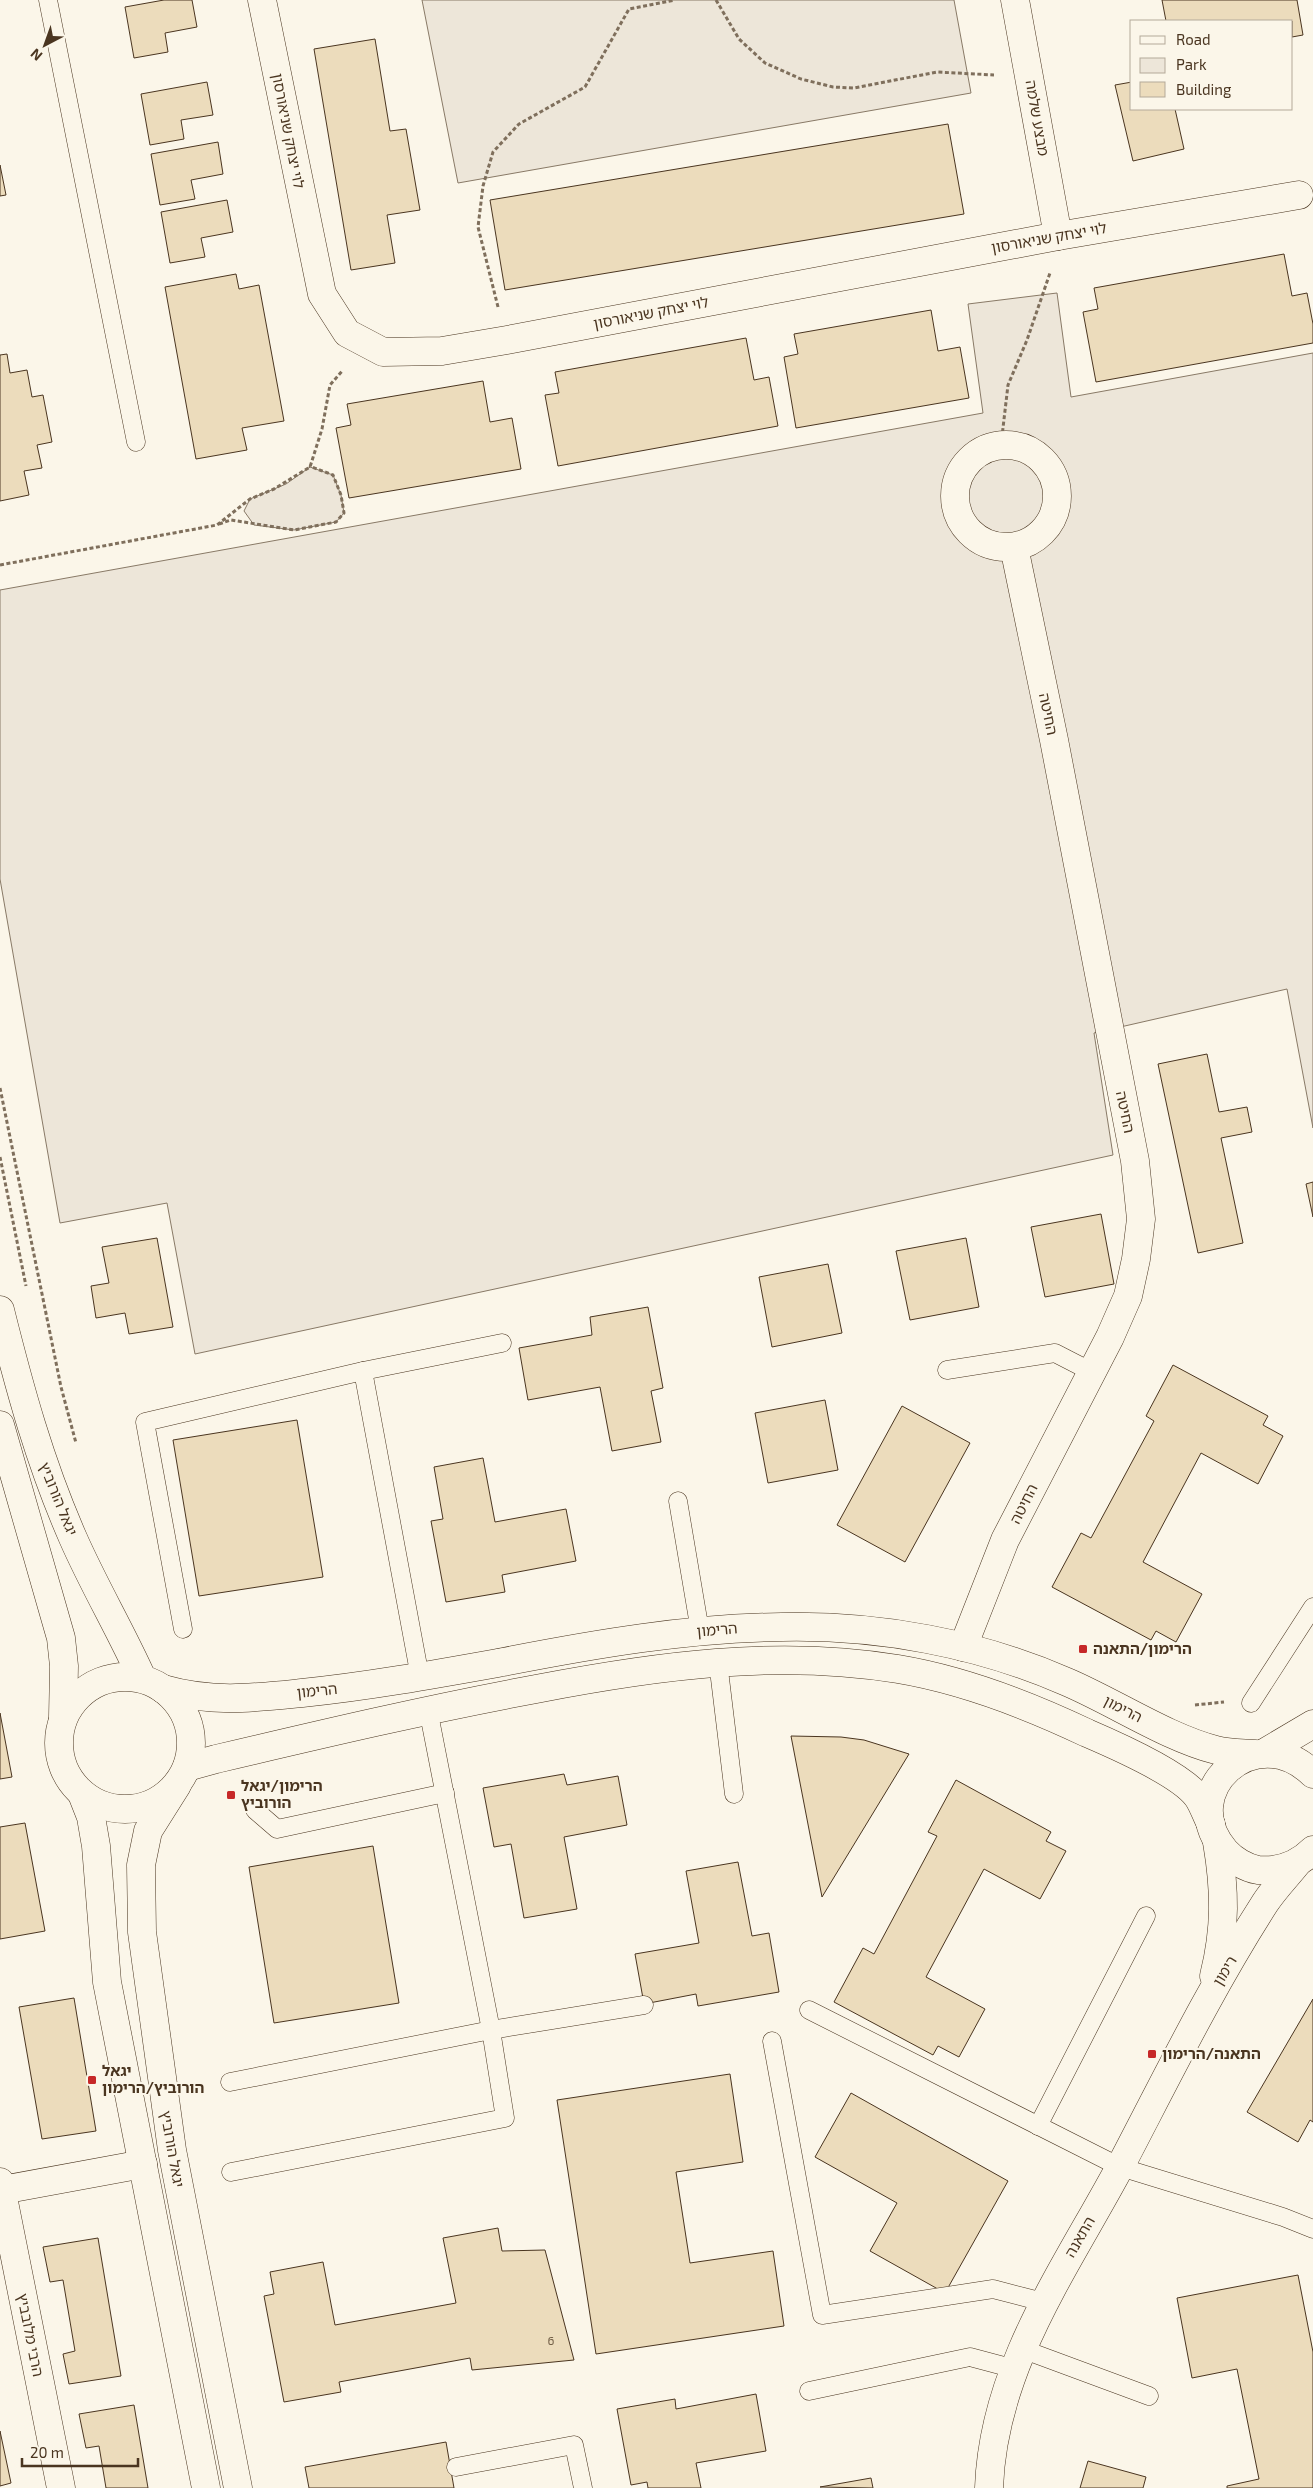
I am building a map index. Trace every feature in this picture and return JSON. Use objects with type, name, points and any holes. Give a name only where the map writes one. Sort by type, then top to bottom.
[{"type":"street","name":"לוי יצחק שניאורסון","points":[[262,0],[322,294],[347,333],[383,352],[442,351],[508,340],[1058,236],[1299,195]]},
{"type":"street","name":"מבצע שלמה","points":[[1015,0],[1058,236]]},
{"type":"street","points":[[1001,445],[1017,446],[1032,452],[1044,462],[1053,475],[1057,490],[1057,506],[1052,521],[1036,538],[1014,547],[999,547],[985,543],[972,535],[956,509],[954,494],[957,480],[964,466],[974,456],[987,448],[1001,445]]},
{"type":"street","name":"החיטה","points":[[963,1647],[1005,1540],[1092,1372],[1128,1296],[1136,1259],[1140,1210],[1135,1161],[1014,547]]},
{"type":"street","name":"יגאל הורוביץ","points":[[0,1310],[21,1397],[51,1482],[74,1539],[152,1684]]},
{"type":"street","points":[[0,1425],[61,1638],[64,1666],[63,1717],[58,1736],[60,1759],[68,1778],[82,1794],[100,1805],[120,1810],[141,1808],[161,1800],[182,1776],[216,1758],[428,1709],[646,1670],[718,1662],[783,1660],[843,1662],[898,1669],[949,1679],[998,1695],[1096,1736],[1183,1784],[1198,1798],[1214,1833],[1230,1856],[1254,1869],[1281,1869],[1306,1856]]},
{"type":"street","name":"הרימון","points":[[152,1684],[207,1698],[242,1699],[351,1688],[643,1637],[700,1631],[784,1626],[845,1628],[903,1635],[963,1647],[1060,1679],[1191,1742],[1224,1751],[1291,1757],[1313,1774]]},
{"type":"street","points":[[63,1717],[78,1695],[97,1683],[119,1676],[152,1684],[180,1705],[189,1726],[191,1747],[182,1776]]},
{"type":"street","points":[[1214,1833],[1211,1797],[1218,1780],[1230,1766],[1259,1754],[1313,1724]]},
{"type":"street","name":"יגאל הורוביץ","points":[[182,1776],[148,1831],[140,1865],[142,1932],[172,2150],[238,2488]]},
{"type":"street","name":"יגאל הורוביץ","points":[[82,1794],[91,1817],[96,1846],[107,1982],[206,2488]]},
{"type":"street","name":"רימון","points":[[1208,1999],[1222,1935],[1225,1901],[1214,1833]]},
{"type":"street","name":"רימון","points":[[1208,1999],[1266,1902],[1306,1856]]},
{"type":"street","name":"התאנה","points":[[989,2488],[996,2437],[1019,2359],[1043,2302],[1120,2167],[1208,1999]]},
{"type":"street","points":[[1,2186],[143,2164]]},
{"type":"street","name":"הרבי מלובביץ","points":[[1,2186],[61,2488]]},
{"type":"lane","points":[[48,0],[136,442]]},
{"type":"lane","points":[[183,1629],[145,1422],[363,1371],[502,1343]]},
{"type":"lane","points":[[947,1370],[1055,1353],[1092,1372]]},
{"type":"lane","points":[[363,1371],[420,1677]]},
{"type":"lane","points":[[678,1501],[700,1631]]},
{"type":"lane","points":[[1251,1703],[1313,1607]]},
{"type":"lane","points":[[718,1662],[734,1794]]},
{"type":"lane","points":[[231,2172],[505,2118],[491,2030],[428,1709]]},
{"type":"lane","points":[[255,1810],[277,1829],[445,1793]]},
{"type":"lane","points":[[1038,2126],[1146,1916]]},
{"type":"lane","points":[[230,2082],[491,2030],[644,2004]]},
{"type":"lane","points":[[809,2010],[1120,2167],[1313,2229]]},
{"type":"lane","points":[[772,2041],[822,2314],[993,2289],[1043,2302]]},
{"type":"lane","points":[[809,2391],[970,2357],[1019,2359],[1149,2396]]},
{"type":"lane","points":[[456,2467],[574,2446],[583,2488]]},
{"type":"path","points":[[508,340],[489,278],[478,226],[483,186],[493,152],[519,124],[585,87],[629,9],[675,0]]},
{"type":"path","points":[[716,0],[739,39],[765,63],[801,79],[833,87],[854,88],[937,72],[1030,78]]},
{"type":"path","points":[[1001,445],[1008,386],[1049,279],[1058,236]]},
{"type":"path","points":[[217,525],[250,499],[296,477],[310,466],[322,429],[330,385],[365,342]]},
{"type":"path","points":[[0,565],[217,525],[231,520],[294,530],[336,522],[344,513],[341,495],[333,474],[309,466]]},
{"type":"path","points":[[0,1088],[61,1387],[78,1453]]},
{"type":"green space","points":[[422,0],[954,0],[971,93],[458,183]]},
{"type":"green space","points":[[1057,293],[1071,397],[1313,353],[1313,1128],[1287,989],[1094,1033],[1113,1155],[195,1354],[167,1203],[60,1223],[0,879],[0,590],[983,413],[968,304]]},
{"type":"green space","points":[[310,467],[333,475],[341,495],[344,513],[336,522],[294,530],[254,525],[244,511],[250,499],[286,484]]},
{"type":"building","points":[[164,0],[192,0],[197,27],[165,33],[168,52],[134,58],[125,7]]},
{"type":"building","points":[[1162,0],[1297,0],[1303,35],[1293,37],[1293,20],[1166,20]]},
{"type":"building","points":[[375,39],[390,131],[406,129],[420,210],[387,215],[395,263],[351,270],[314,49]]},
{"type":"building","points":[[207,82],[213,115],[181,120],[184,139],[150,145],[141,94]]},
{"type":"building","points":[[1130,82],[1130,110],[1175,110],[1184,149],[1133,161],[1115,85]]},
{"type":"building","points":[[948,124],[964,214],[505,290],[490,200]]},
{"type":"building","points":[[218,142],[223,174],[191,180],[195,199],[160,205],[151,154]]},
{"type":"building","points":[[0,165],[6,195],[0,196]]},
{"type":"building","points":[[227,200],[233,232],[201,238],[205,257],[170,263],[161,212]]},
{"type":"building","points":[[1284,254],[1292,296],[1307,293],[1313,324],[1313,343],[1096,382],[1083,312],[1098,309],[1094,288]]},
{"type":"building","points":[[236,274],[239,289],[259,285],[284,421],[242,428],[247,450],[196,459],[165,287]]},
{"type":"building","points":[[931,310],[938,351],[960,347],[969,398],[796,428],[784,357],[798,354],[794,334]]},
{"type":"building","points":[[746,338],[754,380],[769,377],[778,426],[558,466],[545,395],[559,393],[555,372]]},
{"type":"building","points":[[7,354],[10,373],[27,370],[32,397],[43,395],[52,442],[37,445],[42,468],[24,471],[29,495],[0,501],[0,355]]},
{"type":"building","points":[[483,381],[490,422],[512,418],[521,469],[349,498],[336,428],[351,425],[347,404]]},
{"type":"building","points":[[1207,1054],[1219,1112],[1247,1107],[1252,1132],[1221,1138],[1243,1243],[1198,1253],[1158,1064]]},
{"type":"building","points":[[1313,1182],[1313,1217],[1306,1184]]},
{"type":"building","points":[[1101,1214],[1114,1284],[1045,1297],[1031,1227]]},
{"type":"building","points":[[157,1238],[173,1327],[129,1334],[125,1313],[96,1318],[91,1286],[109,1283],[102,1247]]},
{"type":"building","points":[[966,1238],[979,1307],[910,1320],[896,1251]]},
{"type":"building","points":[[828,1264],[842,1333],[772,1347],[759,1277]]},
{"type":"building","points":[[648,1307],[663,1388],[651,1391],[661,1442],[612,1451],[600,1387],[528,1400],[519,1348],[592,1335],[590,1317]]},
{"type":"building","points":[[1173,1365],[1268,1416],[1263,1425],[1283,1436],[1258,1484],[1201,1453],[1143,1562],[1202,1594],[1176,1642],[1156,1631],[1151,1640],[1052,1587],[1081,1533],[1091,1538],[1154,1421],[1146,1416]]},
{"type":"building","points":[[825,1400],[838,1470],[768,1483],[755,1413]]},
{"type":"building","points":[[902,1406],[970,1443],[905,1562],[837,1525]]},
{"type":"building","points":[[297,1420],[323,1577],[199,1596],[173,1440]]},
{"type":"building","points":[[483,1458],[495,1522],[566,1509],[576,1561],[502,1575],[505,1592],[446,1602],[431,1521],[443,1519],[434,1467]]},
{"type":"building","points":[[0,1713],[12,1777],[0,1779]]},
{"type":"building","points":[[791,1736],[841,1737],[864,1740],[909,1754],[822,1897]]},
{"type":"building","points":[[564,1774],[567,1785],[618,1776],[627,1825],[564,1837],[577,1909],[524,1918],[511,1844],[494,1847],[483,1788]]},
{"type":"building","points":[[956,1780],[1051,1832],[1046,1841],[1066,1851],[1040,1899],[984,1869],[926,1977],[985,2009],[959,2057],[938,2046],[933,2055],[834,2002],[863,1948],[874,1954],[937,1836],[928,1832]]},
{"type":"building","points":[[25,1823],[45,1931],[0,1939],[0,1827]]},
{"type":"building","points":[[373,1846],[399,2003],[274,2023],[249,1867]]},
{"type":"building","points":[[738,1862],[752,1936],[769,1933],[779,1992],[698,2006],[696,1994],[644,2004],[635,1954],[699,1943],[686,1871]]},
{"type":"building","points":[[74,1998],[96,2131],[42,2139],[19,2007]]},
{"type":"building","points":[[1313,1999],[1313,2122],[1310,2120],[1298,2142],[1247,2112]]},
{"type":"building","points":[[730,2074],[743,2162],[676,2172],[690,2263],[773,2251],[784,2326],[596,2354],[557,2100]]},
{"type":"building","points":[[851,2093],[1008,2181],[945,2293],[870,2251],[897,2203],[815,2157]]},
{"type":"building","points":[[498,2228],[502,2251],[545,2250],[574,2360],[472,2370],[470,2358],[339,2382],[341,2392],[284,2402],[264,2296],[274,2294],[270,2272],[323,2262],[335,2325],[456,2303],[443,2238]]},
{"type":"building","points":[[98,2238],[121,2376],[69,2384],[63,2354],[75,2351],[63,2280],[50,2282],[43,2247]]},
{"type":"building","points":[[1298,2275],[1313,2352],[1313,2488],[1227,2488],[1227,2486],[1259,2479],[1237,2369],[1192,2378],[1177,2298]]},
{"type":"building","points":[[756,2394],[766,2451],[696,2463],[701,2488],[648,2488],[647,2482],[631,2485],[617,2409],[675,2399],[676,2409]]},
{"type":"building","points":[[134,2405],[148,2488],[106,2488],[99,2446],[86,2448],[79,2414]]},
{"type":"building","points":[[0,2431],[11,2483],[0,2486]]},
{"type":"building","points":[[446,2442],[454,2488],[309,2488],[305,2467]]},
{"type":"building","points":[[1088,2461],[1146,2477],[1143,2488],[1080,2488]]},
{"type":"building","points":[[871,2478],[873,2488],[820,2487]]},
{"type":"place","name":"הרימון/התאנה","points":[[1083,1649]]},
{"type":"place","name":"הרימון/יגאל הורוביץ","points":[[231,1795]]},
{"type":"place","name":"התאנה/הרימון","points":[[1152,2054]]},
{"type":"place","name":"יגאל הורוביץ/הרימון","points":[[92,2080]]}]
